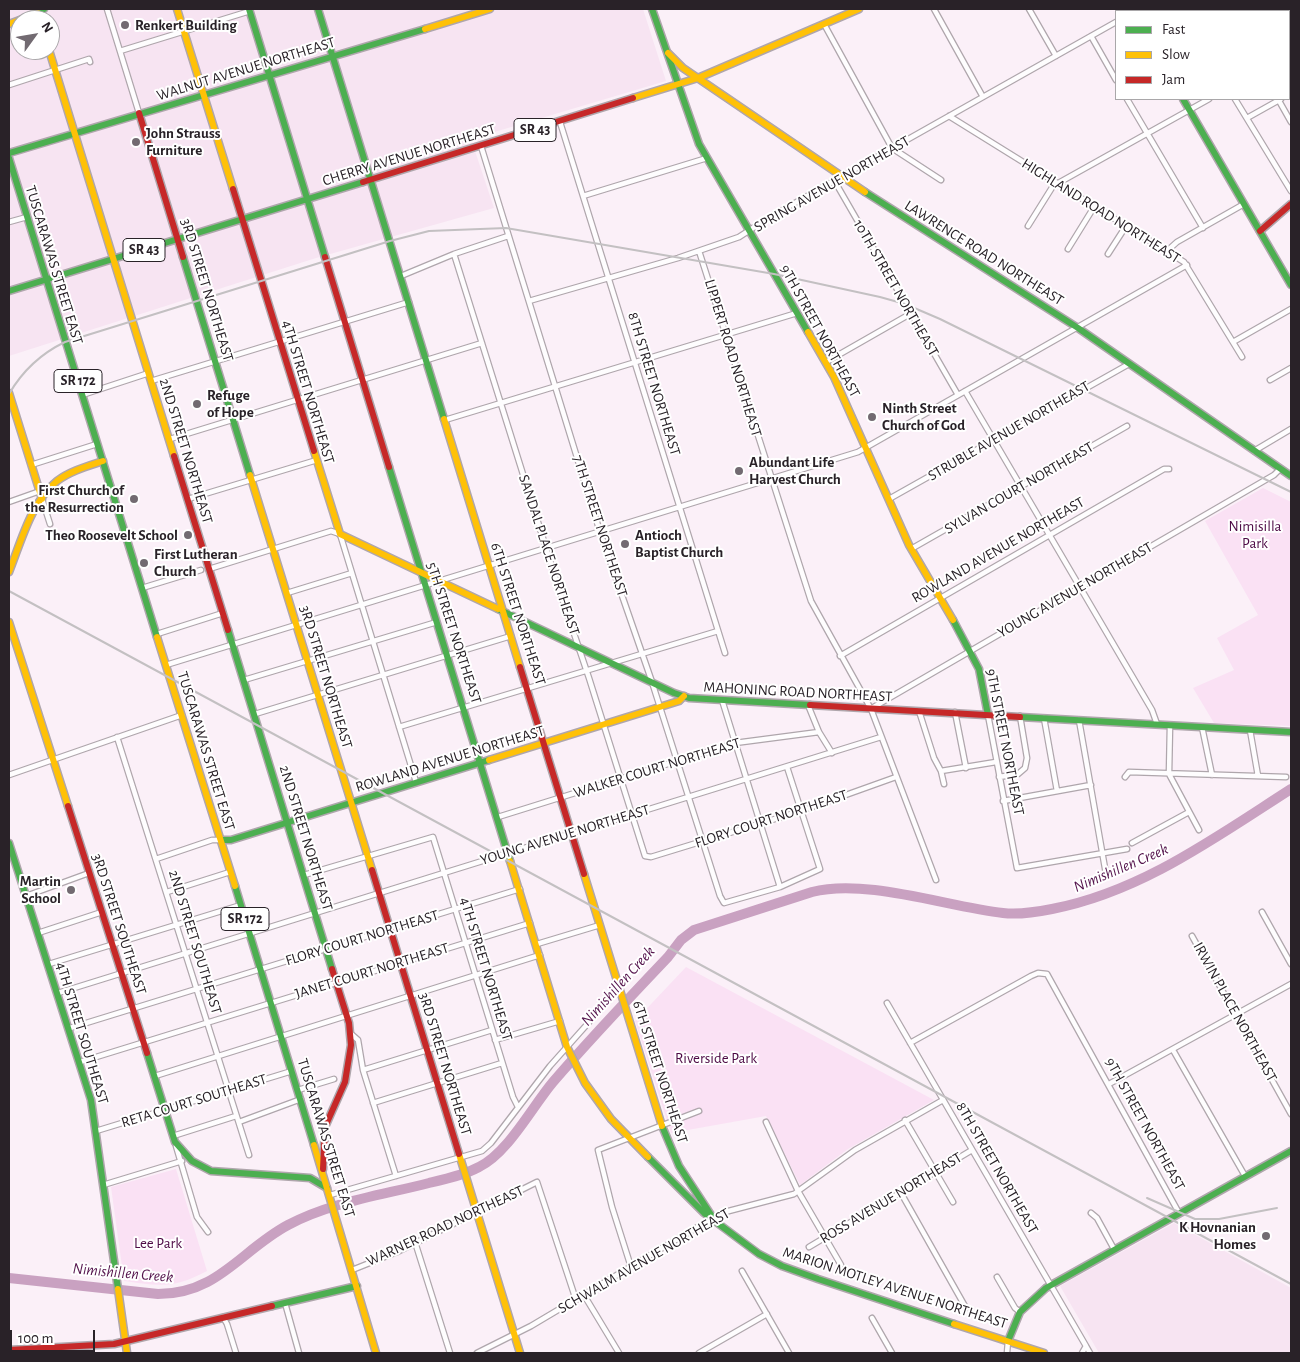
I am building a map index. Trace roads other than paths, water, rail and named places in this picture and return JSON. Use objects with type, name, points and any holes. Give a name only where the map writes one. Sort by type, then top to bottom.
[{"type":"street","name":"3RD STREET NORTHEAST","points":[[107,9],[369,856],[520,1353]]},
{"type":"street","name":"4TH STREET NORTHEAST","points":[[177,9],[416,782]]},
{"type":"street","name":"6TH STREET NORTHEAST","points":[[318,9],[662,1124],[679,1166],[713,1218]]},
{"type":"street","name":"WALNUT AVENUE NORTHEAST","points":[[9,153],[490,9]]},
{"type":"street","name":"9TH STREET NORTHEAST","points":[[652,9],[696,136],[826,362],[911,549],[971,650],[979,669],[1017,868],[1102,853]]},
{"type":"street","name":"CHERRY AVENUE NORTHEAST","points":[[46,279],[678,85],[859,9]]},
{"type":"street","points":[[934,9],[984,96]]},
{"type":"street","points":[[1029,9],[1056,56]]},
{"type":"street","points":[[1133,10],[1139,9]]},
{"type":"street","points":[[120,51],[249,10]]},
{"type":"street","name":"5TH STREET NORTHEAST","points":[[249,10],[568,1049],[579,1073],[604,1110],[629,1138],[704,1213],[713,1218]]},
{"type":"street","name":"SPRING AVENUE NORTHEAST","points":[[528,301],[700,251],[740,237],[765,220],[834,180],[1115,23]]},
{"type":"street","points":[[824,24],[892,148],[941,180]]},
{"type":"street","points":[[1091,36],[1115,78]]},
{"type":"street","name":"LAWRENCE ROAD NORTHEAST","points":[[665,49],[675,61],[698,78],[841,176],[1078,328],[1279,470],[1291,476]]},
{"type":"street","points":[[9,85],[89,59],[90,62]]},
{"type":"street","name":"2ND STREET NORTHEAST","points":[[52,60],[347,1016],[350,1033],[347,1075],[329,1114],[324,1133],[323,1173]]},
{"type":"street","points":[[1128,100],[1202,228]]},
{"type":"street","points":[[1184,100],[1291,284]]},
{"type":"street","points":[[1028,226],[1053,186],[1057,183],[1207,100]]},
{"type":"street","points":[[1236,100],[1291,191]]},
{"type":"street","points":[[1247,118],[1277,100]]},
{"type":"street","points":[[1280,100],[1291,122]]},
{"type":"street","name":"HIGHLAND ROAD NORTHEAST","points":[[949,116],[1187,265],[1242,357]]},
{"type":"street","name":"8TH STREET NORTHEAST","points":[[560,122],[725,654]]},
{"type":"street","name":"7TH STREET NORTHEAST","points":[[481,146],[600,532],[652,682],[720,898],[724,903],[780,887]]},
{"type":"street","name":"TUSCARAWAS STREET EAST","points":[[9,158],[282,1036],[376,1353]]},
{"type":"street","points":[[583,196],[707,158]]},
{"type":"street","name":"10TH STREET NORTHEAST","points":[[834,180],[958,395]]},
{"type":"street","points":[[1167,251],[1171,246],[1244,204]]},
{"type":"street","points":[[1260,231],[1291,204]]},
{"type":"street","points":[[1068,249],[1094,207]]},
{"type":"street","points":[[9,222],[27,217]]},
{"type":"street","points":[[1108,254],[1126,226]]},
{"type":"street","points":[[401,276],[454,254],[508,236]]},
{"type":"street","name":"LIPPERT ROAD NORTHEAST","points":[[700,251],[811,601],[871,709],[936,880]]},
{"type":"street","name":"SANDAL PLACE NORTHEAST","points":[[454,254],[500,404],[587,670],[645,856]]},
{"type":"street","points":[[166,665],[866,448],[1187,265]]},
{"type":"street","name":"SR 43","points":[[9,291],[46,279]]},
{"type":"street","points":[[152,381],[409,302]]},
{"type":"street","points":[[1234,342],[1291,309]]},
{"type":"street","points":[[445,420],[797,313]]},
{"type":"street","points":[[826,362],[910,314]]},
{"type":"street","points":[[170,439],[482,343]]},
{"type":"street","name":"STRUBLE AVENUE NORTHEAST","points":[[889,499],[1129,364]]},
{"type":"street","points":[[1270,380],[1291,368]]},
{"type":"street","points":[[82,395],[149,373]]},
{"type":"street","points":[[965,391],[1048,536],[1152,710],[1158,724]]},
{"type":"street","points":[[9,394],[50,524]]},
{"type":"street","name":"SYLVAN COURT NORTHEAST","points":[[911,549],[1127,426]]},
{"type":"street","points":[[1253,451],[1291,429]]},
{"type":"street","points":[[31,465],[97,444]]},
{"type":"street","points":[[188,499],[316,460]]},
{"type":"street","points":[[9,572],[42,499],[50,488],[62,477],[103,461]]},
{"type":"street","name":"ROWLAND AVENUE NORTHEAST","points":[[840,656],[1164,469],[1169,469]]},
{"type":"street","name":"YOUNG AVENUE NORTHEAST","points":[[871,709],[1274,475],[1279,470]]},
{"type":"street","points":[[9,502],[40,491]]},
{"type":"street","points":[[209,569],[331,532],[340,534]]},
{"type":"street","name":"MAHONING ROAD NORTHEAST","points":[[340,534],[684,696],[871,709],[955,712],[1291,732]]},
{"type":"street","points":[[142,588],[201,570]]},
{"type":"street","points":[[287,593],[352,573]]},
{"type":"street","points":[[157,634],[223,613]]},
{"type":"street","name":"3RD STREET SOUTHEAST","points":[[9,622],[134,1009],[198,1217],[208,1232]]},
{"type":"street","points":[[244,680],[437,622]]},
{"type":"street","points":[[399,727],[718,631]]},
{"type":"street","points":[[254,714],[512,635]]},
{"type":"street","name":"ROWLAND AVENUE NORTHEAST","points":[[221,840],[231,840],[481,763],[679,701],[684,696]]},
{"type":"street","points":[[722,700],[780,887],[820,869],[787,767]]},
{"type":"street","points":[[808,705],[819,732],[832,753]]},
{"type":"street","points":[[919,711],[944,784]]},
{"type":"street","points":[[955,712],[966,768]]},
{"type":"street","points":[[9,776],[182,715]]},
{"type":"street","points":[[999,777],[1018,774],[1026,768],[1027,758],[1020,716]]},
{"type":"street","points":[[1044,718],[1057,791]]},
{"type":"street","points":[[1079,720],[1106,874]]},
{"type":"street","points":[[1170,725],[1168,774],[1199,830]]},
{"type":"street","points":[[1202,727],[1212,775]]},
{"type":"street","points":[[1250,730],[1258,776]]},
{"type":"street","name":"WALKER COURT NORTHEAST","points":[[498,817],[735,742],[819,732]]},
{"type":"street","name":"2ND STREET SOUTHEAST","points":[[118,737],[249,1155]]},
{"type":"street","name":"YOUNG AVENUE NORTHEAST","points":[[58,993],[881,737]]},
{"type":"street","points":[[941,771],[996,762]]},
{"type":"street","points":[[1125,777],[1129,772],[1286,777]]},
{"type":"street","name":"FLORY COURT NORTHEAST","points":[[645,856],[651,857],[801,811],[896,777]]},
{"type":"street","points":[[1003,801],[1091,785]]},
{"type":"street","points":[[1132,843],[1189,812]]},
{"type":"street","name":"4TH STREET NORTHEAST","points":[[369,856],[433,837],[502,1063],[518,1107]]},
{"type":"street","points":[[156,859],[212,840],[221,840]]},
{"type":"street","name":"4TH STREET SOUTHEAST","points":[[9,843],[70,1028],[90,1096],[127,1353]]},
{"type":"street","points":[[1102,853],[1127,849]]},
{"type":"street","points":[[304,875],[369,856]]},
{"type":"street","points":[[167,892],[230,872]]},
{"type":"street","points":[[26,896],[89,873]]},
{"type":"street","name":"FLORY COURT NORTHEAST","points":[[70,1028],[520,890]]},
{"type":"street","points":[[49,964],[241,905]]},
{"type":"street","points":[[38,933],[102,912]]},
{"type":"street","points":[[1262,912],[1291,964]]},
{"type":"street","name":"JANET COURT NORTHEAST","points":[[80,1062],[530,922]]},
{"type":"street","points":[[537,944],[600,924]]},
{"type":"street","name":"IRWIN PLACE NORTHEAST","points":[[1192,936],[1291,1114]]},
{"type":"street","points":[[154,1076],[540,955]]},
{"type":"street","name":"9TH STREET NORTHEAST","points":[[910,1043],[1031,976],[1042,972],[1047,974],[1179,1213]]},
{"type":"street","points":[[1109,1084],[1291,984]]},
{"type":"street","points":[[236,1116],[174,1139],[192,1162],[211,1171],[310,1178],[320,1182],[330,1194],[462,1161],[488,1146],[518,1107],[615,993],[621,992]]},
{"type":"street","name":"8TH STREET NORTHEAST","points":[[887,1003],[1090,1353]]},
{"type":"street","points":[[495,1040],[560,1021]]},
{"type":"street","points":[[363,1070],[492,1030]]},
{"type":"street","name":"2ND STREET NORTHEAST","points":[[350,1033],[358,1040],[363,1070],[396,1176]]},
{"type":"street","points":[[1173,1050],[1244,1176]]},
{"type":"street","points":[[373,1103],[502,1063]]},
{"type":"street","name":"RETA COURT SOUTHEAST","points":[[96,1131],[292,1071]]},
{"type":"street","points":[[298,1090],[334,1079]]},
{"type":"street","points":[[239,1122],[301,1099]]},
{"type":"street","name":"SCHWALM AVENUE NORTHEAST","points":[[477,1353],[514,1335],[584,1296],[713,1218],[736,1207],[786,1197],[798,1191],[855,1150],[943,1100]]},
{"type":"street","points":[[631,1267],[612,1207],[598,1150],[699,1111]]},
{"type":"street","points":[[905,1120],[953,1202]]},
{"type":"street","points":[[766,1122],[798,1191],[842,1265]]},
{"type":"street","name":"ROSS AVENUE NORTHEAST","points":[[809,1246],[972,1150]]},
{"type":"street","name":"MARION MOTLEY AVENUE NORTHEAST","points":[[713,1218],[748,1247],[782,1266],[1008,1341],[1020,1312],[1036,1295],[1050,1285],[1291,1151]]},
{"type":"street","points":[[103,1185],[182,1162]]},
{"type":"street","name":"WARNER ROAD NORTHEAST","points":[[352,1270],[538,1183],[576,1300]]},
{"type":"street","points":[[901,1192],[966,1308]]},
{"type":"street","points":[[1091,1213],[1097,1218],[1114,1249]]},
{"type":"street","points":[[415,1242],[450,1353]]},
{"type":"street","points":[[742,1271],[788,1353]]},
{"type":"street","points":[[997,1277],[1020,1312]]},
{"type":"street","points":[[9,1350],[48,1351],[114,1344],[356,1286]]},
{"type":"street","points":[[584,1296],[618,1353]]},
{"type":"street","points":[[285,1303],[299,1353]]},
{"type":"street","points":[[699,1353],[767,1314]]},
{"type":"street","points":[[222,1317],[236,1353]]},
{"type":"street","points":[[872,1318],[892,1353]]},
{"type":"street","points":[[1007,1353],[1008,1341],[1044,1353]]},
{"type":"street","points":[[1082,1353],[1086,1346]]},
{"type":"waterway","name":"Nimishillen Creek","points":[[9,1278],[158,1294],[179,1292],[197,1287],[213,1279],[271,1235],[305,1217],[339,1205],[455,1176],[479,1167],[490,1160],[510,1141],[553,1082],[668,957],[681,940],[694,930],[812,892],[833,889],[882,891],[1009,914],[1052,909],[1085,901],[1116,890],[1177,861],[1291,789]]},
{"type":"railway","points":[[9,394],[20,377],[40,357],[65,342],[390,241],[429,231],[506,228],[774,274],[905,304],[940,319],[1291,492]]},
{"type":"railway","points":[[9,591],[1291,1284]]},
{"type":"railway","points":[[1147,1198],[1195,1219],[1219,1219],[1277,1208]]},
{"type":"place","name":"Renkert Building","points":[[125,25]]},
{"type":"place","name":"John Strauss Furniture","points":[[136,142]]},
{"type":"place","name":"Refuge of Hope","points":[[197,404]]},
{"type":"place","name":"Ninth Street Church of God","points":[[872,417]]},
{"type":"place","name":"Abundant Life Harvest Church","points":[[739,471]]},
{"type":"place","name":"First Church of the Resurrection","points":[[134,499]]},
{"type":"place","name":"Theo Roosevelt School","points":[[188,535]]},
{"type":"place","name":"Antioch Baptist Church","points":[[625,544]]},
{"type":"place","name":"First Lutheran Church","points":[[144,563]]},
{"type":"place","name":"Martin School","points":[[71,890]]},
{"type":"place","name":"K Hovnanian Homes","points":[[1266,1236]]},
{"type":"park label","name":"Nimisilla Park","points":[[1255,534]]},
{"type":"park label","name":"Riverside Park","points":[[716,1058]]},
{"type":"park label","name":"Lee Park","points":[[158,1243]]}]
